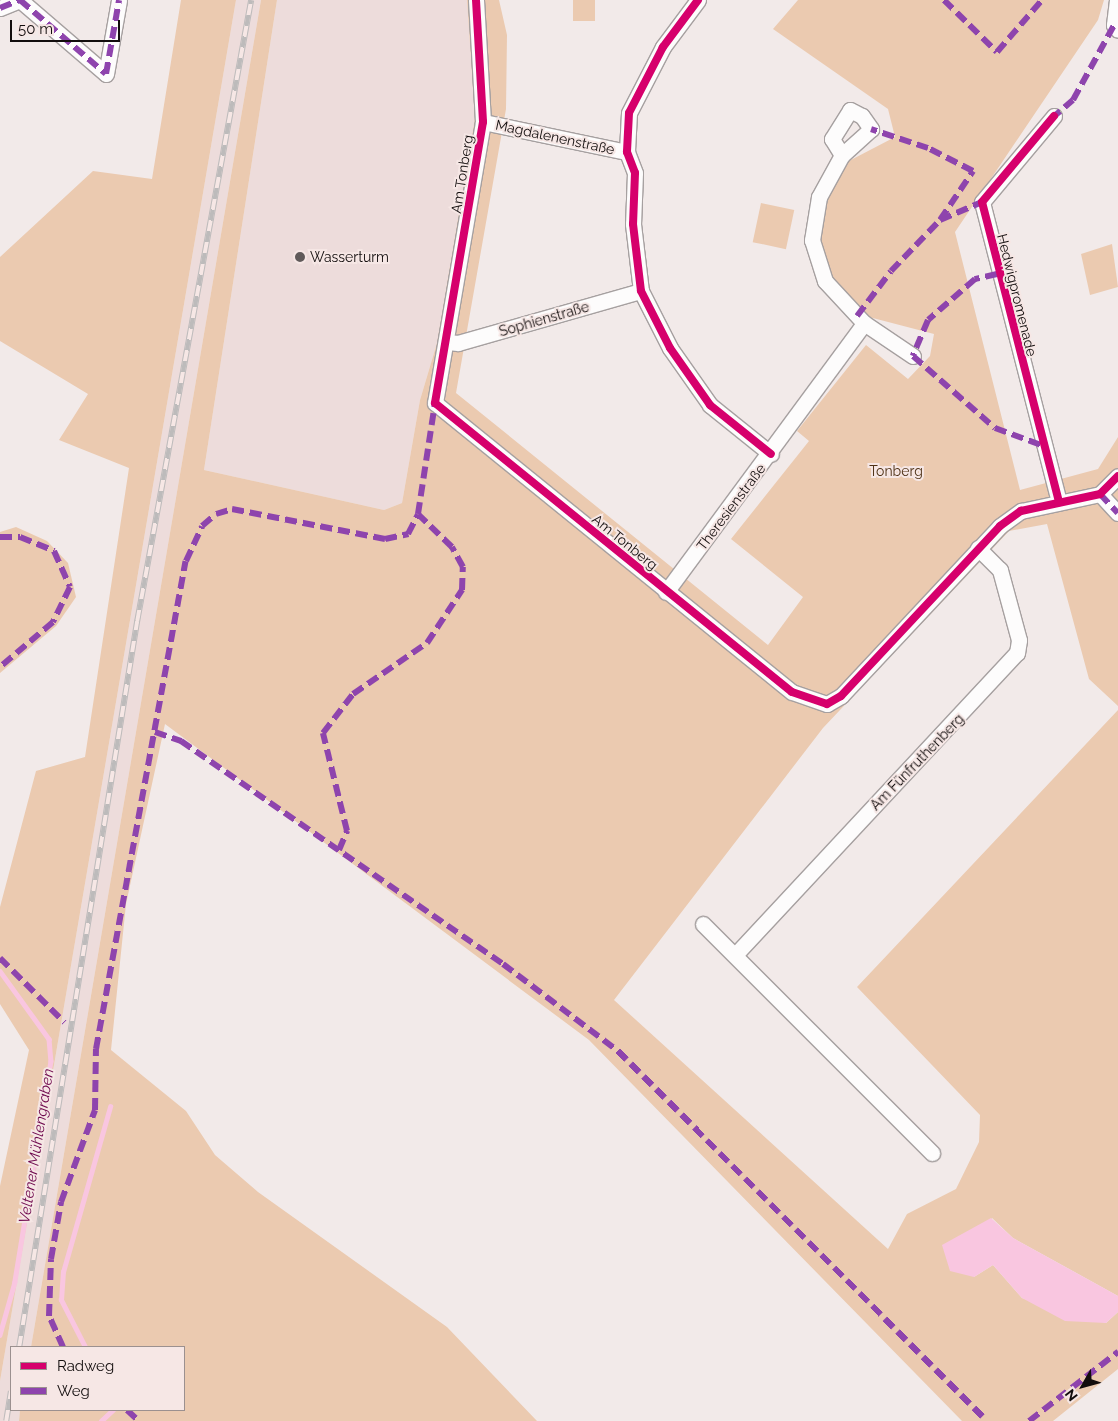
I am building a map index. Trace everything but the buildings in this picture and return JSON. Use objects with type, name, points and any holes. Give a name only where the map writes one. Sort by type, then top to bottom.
[{"type":"street","points":[[0,8],[20,0],[106,74],[119,0]]},
{"type":"street","name":"Am Tonberg","points":[[476,0],[483,122],[447,342],[435,403],[666,592],[792,692],[826,704],[855,686],[978,548],[1021,511],[1100,494]]},
{"type":"street","points":[[698,0],[663,47],[628,114],[627,152],[635,173],[633,224],[641,291],[670,348],[710,406],[771,454]]},
{"type":"street","points":[[1117,0],[1114,25],[1118,30]]},
{"type":"street","name":"Hedwigpromenade","points":[[1054,116],[982,202],[1059,502]]},
{"type":"street","name":"Magdalenenstraße","points":[[483,122],[627,152]]},
{"type":"street","points":[[842,155],[819,197],[812,240],[825,282],[864,324],[913,356]]},
{"type":"street","name":"Sophienstraße","points":[[447,342],[458,343],[641,291]]},
{"type":"street","name":"Theresienstraße","points":[[666,592],[771,454],[864,324]]},
{"type":"street","points":[[1118,476],[1100,494],[1118,513]]},
{"type":"street","name":"Am Fünfruthenberg","points":[[735,955],[1017,653],[1019,640],[1000,570],[978,548]]},
{"type":"street","points":[[703,924],[932,1153]]},
{"type":"shaded area","points":[[236,0],[261,0],[31,1346],[10,1346],[10,1411],[20,1411],[19,1421],[0,1421],[0,1381]]},
{"type":"shaded area","points":[[277,0],[467,0],[475,118],[437,343],[420,400],[402,503],[384,510],[204,470]]},
{"type":"shaded area","points":[[991,1218],[1013,1238],[1118,1296],[1118,1312],[1106,1323],[1065,1321],[1022,1298],[993,1265],[974,1277],[950,1271],[942,1245]]},
{"type":"green space","points":[[181,0],[236,0],[0,1381],[0,1186],[29,1050],[0,1004],[0,907],[36,771],[85,757],[129,468],[59,440],[88,394],[0,341],[0,257],[93,171],[152,179]]},
{"type":"green space","name":"Tonberg","points":[[261,0],[277,0],[204,470],[384,510],[402,503],[420,400],[437,343],[475,118],[467,0],[499,0],[507,35],[506,109],[456,393],[768,645],[803,597],[731,539],[809,441],[797,431],[866,345],[908,379],[930,356],[934,334],[869,317],[830,278],[820,239],[826,197],[847,162],[895,137],[888,109],[773,29],[798,0],[1104,0],[1098,20],[955,232],[1020,490],[1098,469],[1118,437],[1118,706],[1089,679],[1047,524],[1009,531],[823,728],[614,1000],[888,1249],[907,1214],[956,1189],[979,1142],[980,1115],[857,987],[1118,710],[1118,1296],[1013,1238],[992,1218],[974,1277],[993,1265],[1022,1298],[1106,1323],[1118,1312],[1118,1369],[1053,1421],[962,1421],[589,1040],[165,724],[126,904],[111,1050],[186,1111],[215,1155],[258,1192],[447,1327],[537,1421],[19,1421],[20,1411],[185,1411],[185,1346],[31,1346]]},
{"type":"green space","points":[[573,0],[595,0],[595,21],[573,21]]},
{"type":"green space","points":[[761,203],[794,210],[786,249],[753,242]]},
{"type":"green space","points":[[1112,244],[1118,287],[1090,295],[1081,254]]},
{"type":"green space","points":[[16,527],[47,541],[68,563],[76,597],[56,626],[0,673],[0,532]]},
{"type":"waterway","name":"Veltener Mühlengraben","points":[[0,971],[49,1039],[51,1061],[15,1282],[0,1335]]},
{"type":"waterway","points":[[84,1346],[61,1300],[63,1272],[110,1107]]},
{"type":"waterway","points":[[101,1421],[112,1411]]},
{"type":"railway","points":[[19,1346],[137,621],[251,0]]},
{"type":"railway","points":[[6,1421],[10,1397]]},
{"type":"marked path","points":[[20,0],[106,74],[119,0]]},
{"type":"marked path","points":[[0,8],[20,0]]},
{"type":"marked path","points":[[944,0],[997,52],[1042,0]]},
{"type":"marked path","points":[[1051,119],[1073,100],[1114,25]]},
{"type":"marked path","points":[[857,316],[891,271],[940,220],[973,171],[928,148],[871,129]]},
{"type":"marked path","points":[[940,220],[982,202]]},
{"type":"marked path","points":[[997,274],[975,279],[928,320],[913,356],[995,428],[1044,446]]},
{"type":"marked path","points":[[63,1346],[49,1316],[51,1259],[61,1202],[95,1110],[96,1049],[186,561],[202,526],[216,514],[232,509],[385,539],[408,534],[418,514],[435,403]]},
{"type":"marked path","points":[[1100,494],[1118,513]]},
{"type":"marked path","points":[[339,850],[347,831],[323,733],[353,694],[427,643],[462,590],[463,567],[452,547],[418,514]]},
{"type":"marked path","points":[[0,537],[20,537],[54,551],[70,587],[53,622],[0,667]]},
{"type":"marked path","points":[[155,732],[181,741],[503,964],[618,1051],[983,1417]]},
{"type":"marked path","points":[[0,958],[64,1022]]},
{"type":"marked path","points":[[1029,1421],[1118,1352]]},
{"type":"marked path","points":[[128,1411],[139,1421]]},
{"type":"cycle path","points":[[476,0],[483,122],[435,403],[792,692],[827,704],[841,696],[1000,526],[1021,511],[1100,494],[1118,476]]},
{"type":"cycle path","points":[[698,0],[663,47],[629,113],[627,152],[635,173],[633,224],[641,291],[670,348],[710,405],[771,454]]},
{"type":"cycle path","points":[[1054,116],[982,202],[1059,502]]},
{"type":"place","name":"Wasserturm","points":[[300,257]]}]
